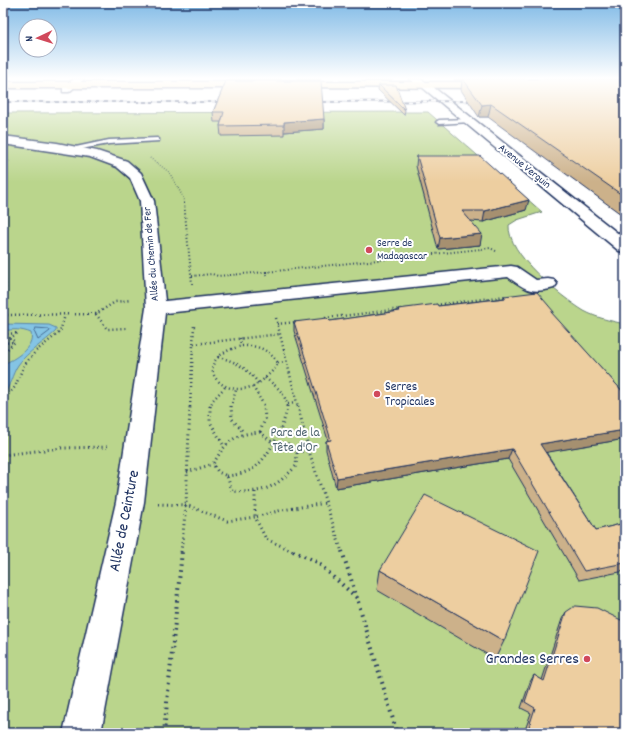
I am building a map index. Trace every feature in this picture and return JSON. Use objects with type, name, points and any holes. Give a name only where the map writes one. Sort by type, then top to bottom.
[{"type":"street","name":"Avenue Verguin","points":[[459,113],[625,247]]},
{"type":"street","name":"Allée du Chemin de Fer","points":[[3,140],[70,149],[92,154],[122,164],[136,176],[147,201],[155,311]]},
{"type":"street","points":[[155,311],[511,271],[533,286],[548,284]]},
{"type":"street","name":"Allée de Ceinture","points":[[82,733],[130,502],[155,311]]},
{"type":"lane","points":[[439,122],[468,121]]},
{"type":"lane","points":[[70,149],[109,142],[157,140]]},
{"type":"path","points":[[266,272],[490,248],[502,254]]},
{"type":"path","points":[[3,263],[5,270],[4,315],[96,314],[115,302],[155,311]]},
{"type":"path","points":[[325,318],[404,309]]},
{"type":"path","points":[[96,314],[107,329],[155,311]]},
{"type":"path","points":[[3,400],[16,387],[24,365],[36,351],[60,332],[65,315]]},
{"type":"path","points":[[277,324],[301,321]]},
{"type":"path","points":[[3,334],[18,333],[10,338],[15,342]]},
{"type":"path","points":[[194,344],[280,334],[309,451],[357,598],[397,733]]},
{"type":"path","points":[[240,338],[241,346]]},
{"type":"path","points":[[3,343],[15,342]]},
{"type":"path","points":[[3,353],[15,342]]},
{"type":"path","points":[[241,346],[265,349],[278,363],[276,368],[259,384],[253,387],[236,390],[217,380],[212,373],[212,366],[218,357],[235,347],[241,346]]},
{"type":"path","points":[[218,357],[233,360],[245,366],[259,384]]},
{"type":"path","points":[[278,363],[287,362]]},
{"type":"path","points":[[213,464],[218,472],[227,476],[252,470],[268,455],[273,443],[287,420],[288,404],[280,388],[265,378]]},
{"type":"path","points":[[224,446],[215,434],[209,414],[210,403],[216,394],[226,386]]},
{"type":"path","points":[[253,387],[265,404],[265,421],[260,432]]},
{"type":"path","points":[[236,390],[230,414],[235,426],[244,433]]},
{"type":"path","points":[[288,404],[296,403]]},
{"type":"path","points":[[187,472],[213,464],[224,446],[244,433],[260,432],[273,443],[288,444],[297,452],[309,451]]},
{"type":"path","points":[[3,455],[61,448],[138,447]]},
{"type":"path","points":[[227,476],[232,491],[255,492],[275,486],[296,466],[297,452]]},
{"type":"path","points":[[255,492],[255,517],[266,538],[317,562],[357,598]]},
{"type":"path","points":[[130,502],[186,505],[227,521],[326,503]]},
{"type":"green space","name":"Parc de la Tête d'Or","points":[[3,113],[430,113],[542,212],[517,220],[509,225],[516,249],[537,273],[549,285],[584,311],[625,324],[625,733],[3,733]]},
{"type":"water","points":[[3,324],[49,325],[56,328],[56,331],[22,360],[18,365],[3,396],[3,364],[18,356],[27,348],[30,343],[31,333],[14,330],[3,331]]},
{"type":"building","points":[[224,113],[324,113],[324,119],[284,122],[284,125],[220,126]]},
{"type":"building","points":[[504,113],[625,113],[625,197]]},
{"type":"building","points":[[417,156],[480,156],[529,200],[485,211],[462,211],[482,234],[440,238]]},
{"type":"building","name":"Serres Tropicales","points":[[537,292],[554,312],[551,312],[625,394],[625,430],[540,444],[596,530],[625,523],[625,563],[584,571],[512,449],[337,478],[326,441],[331,440],[294,322],[327,318],[330,321],[400,311],[398,309],[506,298],[504,296]]},
{"type":"building","points":[[425,495],[539,551],[504,641],[380,570]]},
{"type":"building","name":"Grandes Serres","points":[[575,606],[597,608],[625,622],[625,654],[623,654],[625,655],[625,733],[527,733],[535,708],[525,702],[534,675],[544,681],[566,612]]},
{"type":"place","name":"Serre de Madagascar","points":[[369,250]]},
{"type":"place","name":"Serres Tropicales","points":[[377,394]]},
{"type":"place","name":"Grandes Serres","points":[[587,659]]}]
